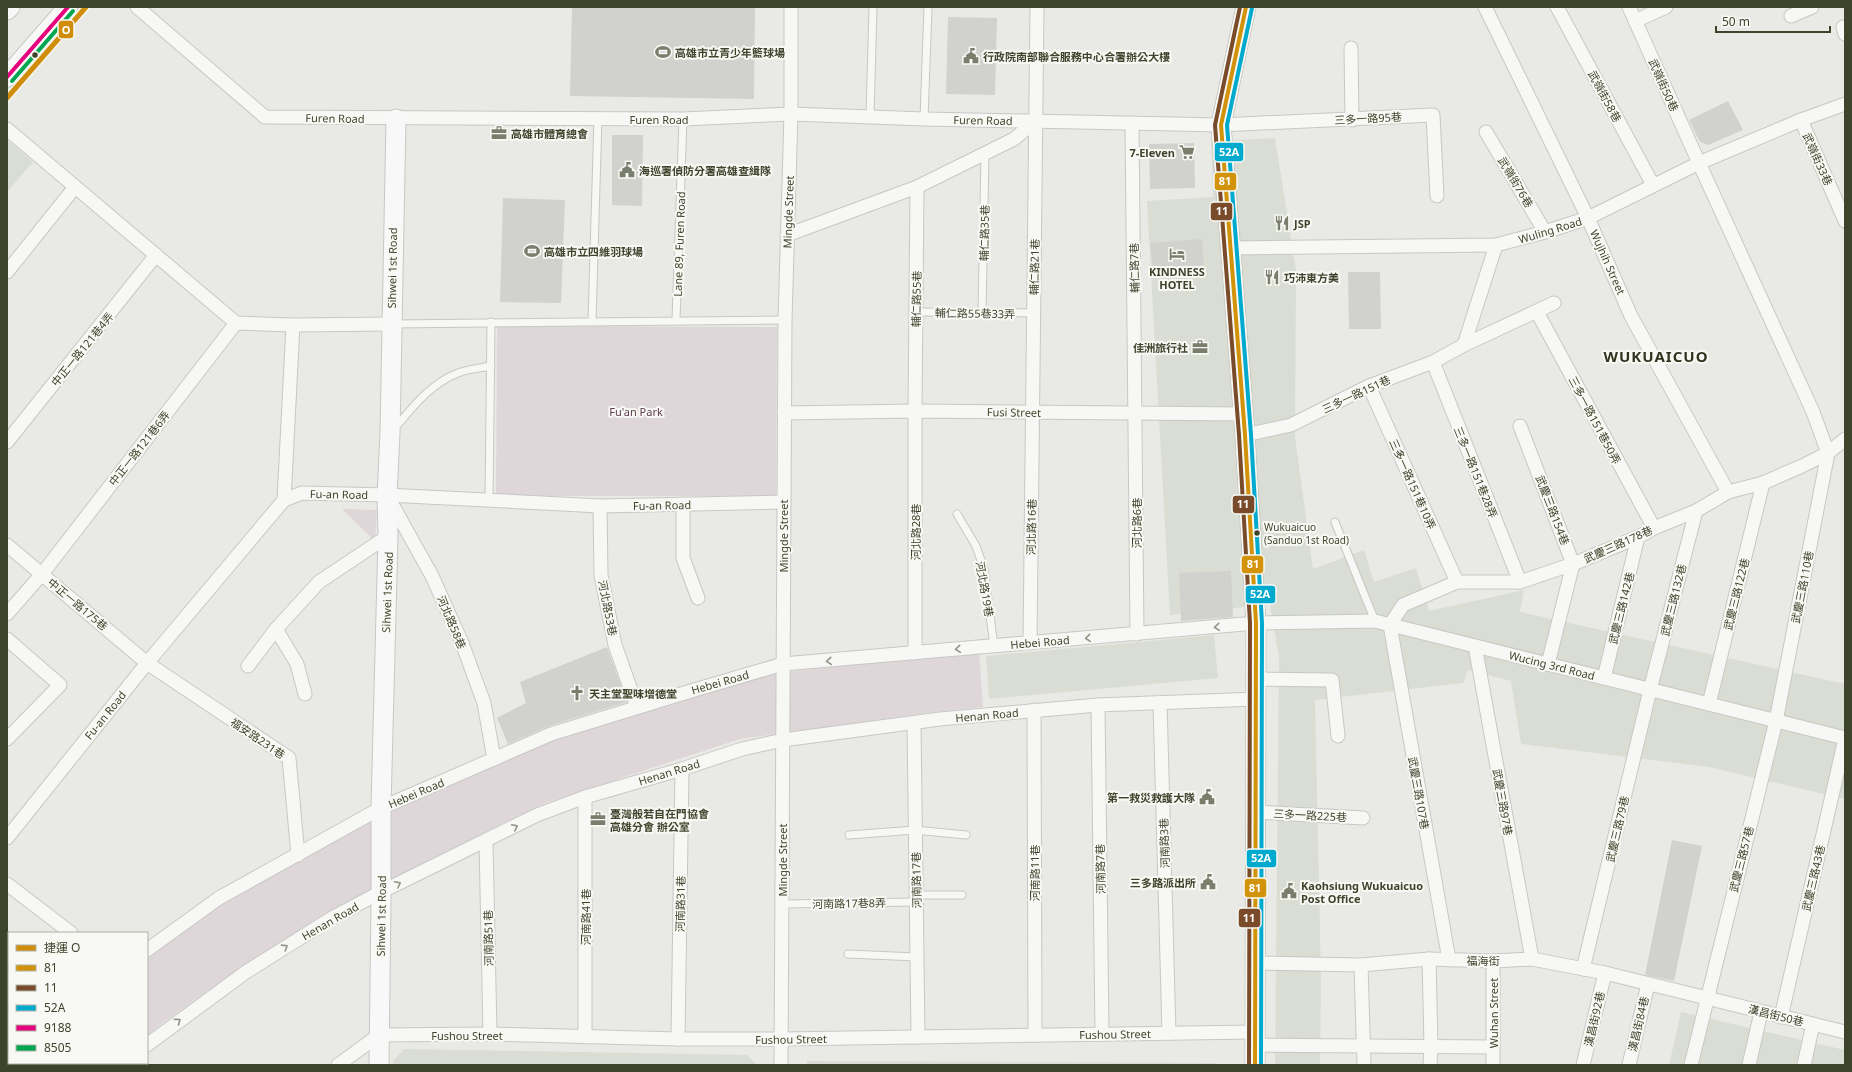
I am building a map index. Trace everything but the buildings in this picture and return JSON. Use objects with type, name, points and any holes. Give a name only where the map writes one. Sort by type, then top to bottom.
[{"type":"street","points":[[7,10],[10,7]]},
{"type":"street","points":[[7,77],[68,7]]},
{"type":"street","name":"Furen Road","points":[[137,7],[266,117],[396,119],[683,119],[791,114],[924,119],[1222,125]]},
{"type":"street","name":"Mingde Street","points":[[781,1065],[783,502],[785,320],[791,114],[791,7]]},
{"type":"street","name":"輔仁路21巷","points":[[1032,412],[1037,7]]},
{"type":"street","points":[[1246,7],[1222,125],[1245,435],[1256,623],[1255,1065]]},
{"type":"street","name":"Wujhih Street","points":[[1485,7],[1588,218],[1631,316],[1728,492]]},
{"type":"street","name":"武嶺街58巷","points":[[1557,7],[1653,185]]},
{"type":"street","name":"武嶺街50巷","points":[[1629,7],[1698,164],[1813,412],[1828,453]]},
{"type":"street","points":[[1635,20],[1666,7]]},
{"type":"street","points":[[1791,16],[1812,7]]},
{"type":"street","points":[[1351,48],[1352,120]]},
{"type":"street","name":"Wuling Road","points":[[1231,248],[1496,245],[1546,232],[1588,218],[1698,164],[1801,120],[1845,106]]},
{"type":"street","name":"三多一路95巷","points":[[1222,125],[1433,115],[1437,196]]},
{"type":"street","name":"Sihwei 1st Road","points":[[379,1065],[381,808],[396,119]]},
{"type":"street","name":"武嶺街33巷","points":[[1801,120],[1845,221]]},
{"type":"street","points":[[787,235],[917,187],[1014,139],[1036,121]]},
{"type":"street","name":"輔仁路7巷","points":[[1132,123],[1136,413]]},
{"type":"street","points":[[7,129],[236,323],[293,325],[391,324]]},
{"type":"street","name":"武嶺街76巷","points":[[1486,132],[1546,232]]},
{"type":"street","points":[[7,272],[76,187]]},
{"type":"street","name":"輔仁路55巷","points":[[915,411],[917,187]]},
{"type":"street","points":[[1464,345],[1496,245]]},
{"type":"street","name":"中正一路121巷4弄","points":[[7,442],[156,255]]},
{"type":"street","name":"三多一路151巷","points":[[1245,435],[1291,425],[1369,386],[1433,362],[1464,345],[1554,303]]},
{"type":"street","name":"三多一路151巷50弄","points":[[1537,312],[1654,528]]},
{"type":"street","name":"中正一路121巷6弄","points":[[7,614],[42,574],[236,323]]},
{"type":"street","points":[[284,500],[293,325]]},
{"type":"street","name":"三多一路151巷28弄","points":[[1433,362],[1520,582]]},
{"type":"street","name":"三多一路151巷10弄","points":[[1369,386],[1457,582]]},
{"type":"street","name":"Fusi Street","points":[[784,413],[915,411],[1243,414]]},
{"type":"street","name":"河北路28巷","points":[[915,411],[915,653]]},
{"type":"street","name":"河北路16巷","points":[[1030,643],[1032,412]]},
{"type":"street","name":"河北路6巷","points":[[1136,413],[1137,634]]},
{"type":"street","name":"武慶三路154巷","points":[[1520,426],[1573,564]]},
{"type":"street","name":"武慶三路178巷","points":[[1390,625],[1403,605],[1457,582],[1520,582],[1573,564],[1696,511],[1728,492],[1763,483],[1828,453],[1845,439]]},
{"type":"street","name":"武慶三路110巷","points":[[1776,721],[1828,453]]},
{"type":"street","name":"武慶三路122巷","points":[[1709,704],[1763,483]]},
{"type":"street","name":"Fu-an Road","points":[[7,838],[147,663],[284,500],[302,493],[387,495],[600,506],[783,502]]},
{"type":"street","name":"河北路58巷","points":[[387,495],[432,576],[462,643],[484,703],[494,759]]},
{"type":"street","points":[[683,504],[683,558],[698,598]]},
{"type":"street","name":"河北路53巷","points":[[600,506],[601,575],[615,644],[637,707]]},
{"type":"street","name":"武慶三路132巷","points":[[1650,690],[1696,511]]},
{"type":"street","points":[[248,666],[276,628],[319,582],[388,536]]},
{"type":"street","name":"武慶三路142巷","points":[[1604,678],[1638,537]]},
{"type":"street","name":"中正一路175巷","points":[[7,545],[147,663]]},
{"type":"street","points":[[1548,664],[1573,564]]},
{"type":"street","name":"Wucing 3rd Road","points":[[1256,623],[1375,621],[1845,738]]},
{"type":"street","name":"Hebei Road","points":[[148,949],[219,898],[381,808],[551,734],[783,664],[1256,623]]},
{"type":"street","name":"武慶三路107巷","points":[[1390,625],[1449,960]]},
{"type":"street","points":[[276,628],[297,664],[305,694]]},
{"type":"street","points":[[7,639],[60,685],[7,739]]},
{"type":"street","name":"武慶三路97巷","points":[[1475,646],[1532,958]]},
{"type":"street","name":"福安路231巷","points":[[147,663],[289,758],[298,854]]},
{"type":"street","points":[[1256,679],[1332,680],[1338,736]]},
{"type":"street","name":"武慶三路79巷","points":[[1583,969],[1650,690]]},
{"type":"street","name":"Henan Road","points":[[148,1044],[246,972],[332,918],[381,892],[537,815],[585,797],[682,769],[742,749],[783,740],[914,723],[1034,710],[1098,705],[1256,699]]},
{"type":"street","name":"河南路3巷","points":[[1160,702],[1169,1033]]},
{"type":"street","name":"河南路7巷","points":[[1098,705],[1102,1034]]},
{"type":"street","name":"河南路11巷","points":[[1034,710],[1035,1035]]},
{"type":"street","name":"武慶三路57巷","points":[[1691,1065],[1706,998],[1776,721]]},
{"type":"street","name":"河南路17巷","points":[[914,723],[918,1037]]},
{"type":"street","name":"武慶三路43巷","points":[[1781,1017],[1845,738]]},
{"type":"street","name":"河南路31巷","points":[[678,1039],[682,769]]},
{"type":"street","name":"河南路41巷","points":[[585,797],[585,1037]]},
{"type":"street","name":"三多一路225巷","points":[[1256,812],[1364,818]]},
{"type":"street","name":"河南路51巷","points":[[486,841],[490,1034]]},
{"type":"street","points":[[7,884],[70,932]]},
{"type":"street","name":"福海街","points":[[1255,963],[1361,965],[1429,959],[1493,961],[1532,958],[1605,973],[1706,998]]},
{"type":"street","points":[[1429,959],[1430,1065]]},
{"type":"street","name":"Wuhan Street","points":[[1493,961],[1493,1065]]},
{"type":"street","points":[[1361,965],[1364,1065]]},
{"type":"street","name":"漢昌街92巷","points":[[1583,1065],[1605,973]]},
{"type":"street","name":"漢昌街84巷","points":[[1629,1065],[1648,984]]},
{"type":"street","name":"漢昌街50巷","points":[[1706,998],[1845,1032]]},
{"type":"street","points":[[1749,1065],[1761,1012]]},
{"type":"street","points":[[1804,1065],[1813,1024]]},
{"type":"street","name":"Fushou Street","points":[[379,1035],[490,1034],[678,1039],[781,1039],[1169,1033],[1363,1046],[1431,1045],[1493,1047]]},
{"type":"street","points":[[338,1065],[379,1035]]},
{"type":"lane","points":[[870,117],[873,7]]},
{"type":"lane","points":[[924,119],[928,7]]},
{"type":"lane","points":[[592,321],[598,118]]},
{"type":"lane","name":"Lane 89, Furen Road","points":[[676,320],[683,119]]},
{"type":"lane","name":"輔仁路35巷","points":[[982,313],[985,153]]},
{"type":"lane","name":"輔仁路55巷33弄","points":[[916,312],[1033,313]]},
{"type":"lane","points":[[391,324],[785,320]]},
{"type":"lane","points":[[489,501],[491,322]]},
{"type":"lane","points":[[390,434],[431,389],[458,373],[491,366]]},
{"type":"lane","name":"河北路19巷","points":[[957,514],[976,546],[984,570],[994,646]]},
{"type":"lane","points":[[1335,522],[1375,621]]},
{"type":"lane","points":[[849,835],[916,830],[966,835]]},
{"type":"lane","name":"河南路17巷8弄","points":[[782,904],[962,895]]},
{"type":"lane","points":[[848,954],[917,957]]},
{"type":"shaded area","points":[[1275,138],[1296,270],[1295,437],[1313,569],[1364,550],[1374,582],[1416,568],[1429,611],[1524,590],[1520,612],[1845,684],[1845,799],[1709,767],[1521,744],[1511,681],[1468,670],[1463,683],[1315,700],[1321,976],[1320,1065],[1275,1065],[1279,658],[1270,604],[1170,615],[1147,201],[1213,197],[1211,141]]},
{"type":"shaded area","points":[[7,140],[33,162],[7,192]]},
{"type":"shaded area","points":[[1214,635],[1218,678],[989,699],[986,656]]},
{"type":"shaded area","points":[[1681,1012],[1845,1050],[1845,1065],[1669,1065]]},
{"type":"shaded area","points":[[404,1049],[747,1055],[757,1065],[393,1065],[393,1061]]},
{"type":"shaded area","points":[[807,1061],[1217,1063],[1217,1065],[807,1065]]},
{"type":"green space","name":"Fu'an Park","points":[[497,326],[777,327],[776,496],[496,496]]},
{"type":"green space","points":[[342,509],[377,510],[375,541]]},
{"type":"green space","points":[[979,651],[983,707],[934,712],[740,739],[545,803],[329,911],[243,966],[164,1022],[148,1035],[148,958],[223,903],[374,819],[551,741],[690,697],[778,673]]},
{"type":"green space","points":[[25,1064],[114,1064],[112,1065],[24,1065]]},
{"type":"metro line","name":"O","points":[[7,98],[86,7]]},
{"type":"transit line","name":"9188","points":[[7,77],[68,7]]},
{"type":"transit line","name":"11","points":[[1240,7],[1215,125],[1239,435],[1250,623],[1249,1065]]},
{"type":"transit line","name":"81","points":[[1246,7],[1221,125],[1245,435],[1256,623],[1255,1065]]},
{"type":"transit line","name":"52A","points":[[1252,8],[1227,125],[1251,435],[1262,623],[1261,1065]]},
{"type":"transit line","name":"8505","points":[[12,81],[73,11]]},
{"type":"place","name":"高雄市立青少年籃球場","points":[[663,52]]},
{"type":"place","name":"行政院南部聯合服務中心合署辦公大樓","points":[[971,56]]},
{"type":"place","name":"高雄市體育總會","points":[[499,133]]},
{"type":"place","name":"7-Eleven","points":[[1187,152]]},
{"type":"place","name":"海巡署偵防分署高雄查緝隊","points":[[627,170]]},
{"type":"place","name":"JSP","points":[[1282,223]]},
{"type":"place","name":"高雄市立四維羽球場","points":[[532,251]]},
{"type":"place","name":"KINDNESS HOTEL","points":[[1177,254]]},
{"type":"place","name":"巧沛東方美","points":[[1272,277]]},
{"type":"place","name":"佳洲旅行社","points":[[1200,347]]},
{"type":"place","name":"Wukuaicuo (Sanduo 1st Road)","points":[[1257,533]]},
{"type":"place","name":"天主堂聖味增德堂","points":[[577,693]]},
{"type":"place","name":"第一救災救護大隊","points":[[1207,797]]},
{"type":"place","name":"臺灣般若自在門協會 高雄分會 辦公室","points":[[598,819]]},
{"type":"place","name":"三多路派出所","points":[[1208,882]]},
{"type":"place","name":"Kaohsiung Wukuaicuo Post Office","points":[[1289,891]]},
{"type":"district","name":"WUKUAICUO","points":[[1656,356]]}]
